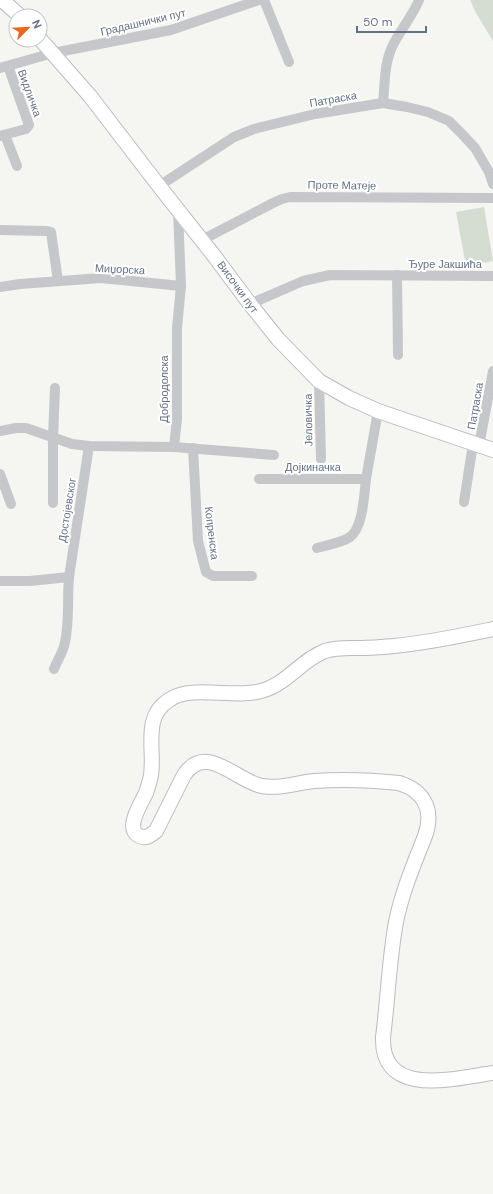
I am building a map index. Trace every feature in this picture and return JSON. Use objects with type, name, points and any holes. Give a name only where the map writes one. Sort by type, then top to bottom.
[{"type":"main road","points":[[2,0],[11,8]]},
{"type":"main road","name":"Височки пут","points":[[48,48],[90,96],[278,339],[319,381],[349,398],[378,411],[493,450]]},
{"type":"main road","points":[[493,629],[416,644],[376,648],[335,648],[315,656],[271,688],[249,694],[194,692],[177,695],[163,704],[158,710],[154,719],[152,727],[151,776],[146,793],[134,817],[133,824],[137,834],[141,836],[148,837],[156,831],[179,783],[188,769],[192,765],[203,761],[214,762],[246,780],[260,785],[276,788],[333,780],[399,783],[415,790],[426,803],[429,820],[426,836],[405,886],[396,922],[392,945],[383,1037],[384,1051],[394,1069],[404,1076],[417,1080],[441,1080],[493,1073]]},
{"type":"street","name":"Градашнички пут","points":[[53,53],[171,30],[259,0]]},
{"type":"street","points":[[264,0],[288,62]]},
{"type":"street","points":[[383,103],[389,55],[394,43],[419,0]]},
{"type":"street","name":"Видличка","points":[[17,166],[2,135],[26,129],[29,125],[4,67],[53,53]]},
{"type":"street","name":"Патраска","points":[[159,186],[234,137],[254,129],[315,114],[383,103],[428,112],[449,121],[475,148],[489,172],[493,184]]},
{"type":"street","name":"Проте Матеје","points":[[202,240],[273,203],[290,197],[493,198]]},
{"type":"street","name":"Добродолска","points":[[174,447],[177,419],[177,328],[181,286],[178,211]]},
{"type":"street","points":[[0,230],[47,230],[51,232],[58,281]]},
{"type":"street","name":"Ђуре Јакшића","points":[[250,304],[303,281],[330,275],[493,276]]},
{"type":"street","name":"Ђуре Јакшића","points":[[397,275],[398,354]]},
{"type":"street","name":"Миџорска","points":[[0,287],[101,278],[181,286]]},
{"type":"street","name":"Патраска","points":[[464,502],[493,371]]},
{"type":"street","name":"Јеловичка","points":[[319,381],[320,459]]},
{"type":"street","points":[[53,503],[55,388]]},
{"type":"street","points":[[317,548],[346,539],[356,531],[360,524],[378,411]]},
{"type":"street","points":[[0,431],[26,428],[72,444],[89,446],[174,447],[274,455]]},
{"type":"street","name":"Достојевског","points":[[54,669],[64,647],[67,630],[69,577],[89,446]]},
{"type":"street","name":"Копренска","points":[[192,448],[198,541],[206,572],[213,576],[252,576]]},
{"type":"street","points":[[0,474],[11,504]]},
{"type":"street","name":"Дојкиначка","points":[[259,479],[366,479]]},
{"type":"street","points":[[0,582],[69,577]]},
{"type":"shaded area","points":[[470,0],[493,0],[493,41],[476,13]]},
{"type":"shaded area","points":[[484,207],[493,261],[466,266],[456,212]]}]
